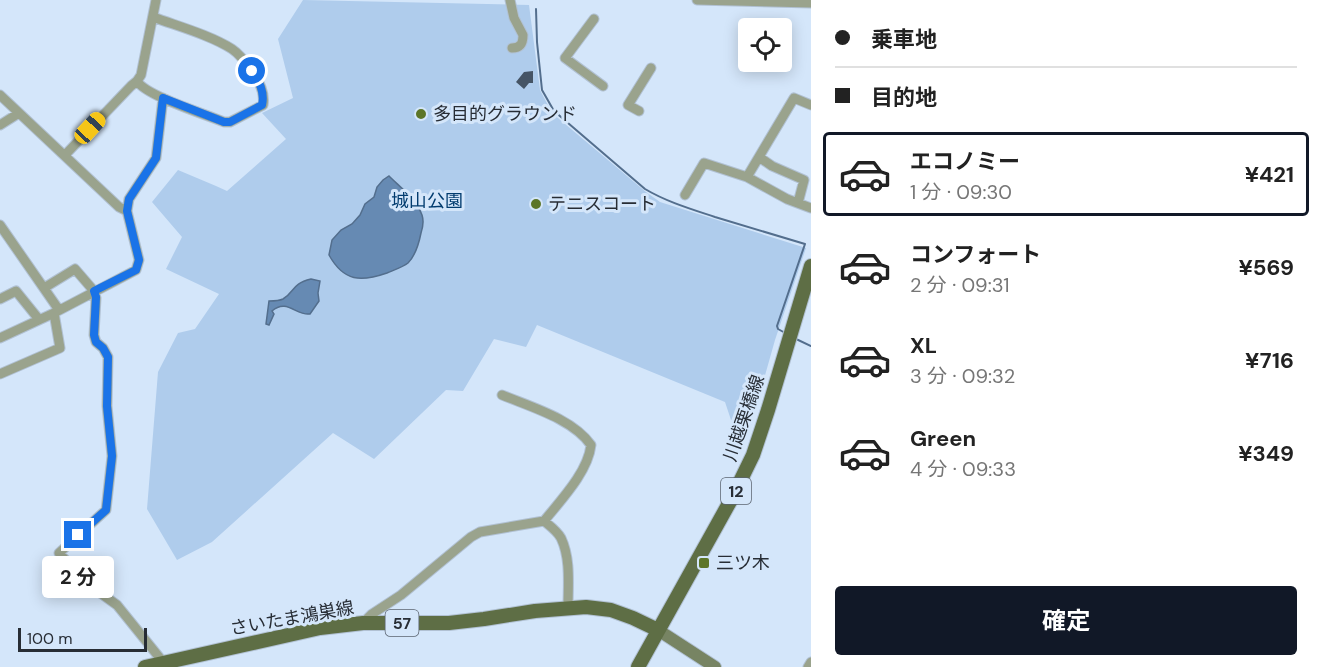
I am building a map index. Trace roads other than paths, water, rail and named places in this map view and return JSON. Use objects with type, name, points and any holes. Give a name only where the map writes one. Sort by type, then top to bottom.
[{"type":"main road","name":"川越栗橋線","points":[[638,667],[721,519],[749,464],[768,410],[811,266]]},
{"type":"main road","name":"さいたま鴻巣線","points":[[145,667],[343,624],[449,623],[535,610],[568,608],[611,610],[658,630]]},
{"type":"street","points":[[64,155],[141,75],[156,0]]},
{"type":"street","points":[[510,0],[514,18],[524,35],[522,44],[512,48]]},
{"type":"street","points":[[697,0],[811,3]]},
{"type":"street","points":[[137,81],[140,86],[163,98],[224,122],[230,122],[262,105],[264,98],[259,82],[252,71],[232,49],[153,17]]},
{"type":"street","points":[[594,19],[565,58],[603,86]]},
{"type":"street","points":[[639,111],[628,105],[651,68]]},
{"type":"street","points":[[0,95],[119,207],[127,211]]},
{"type":"street","points":[[0,338],[57,312],[136,270],[139,260],[127,211],[129,199],[156,158],[163,98]]},
{"type":"street","points":[[747,177],[794,98],[811,105]]},
{"type":"street","points":[[0,125],[19,113]]},
{"type":"street","points":[[759,157],[772,166],[804,180],[798,203]]},
{"type":"street","points":[[685,195],[704,163],[747,177],[787,199],[811,208]]},
{"type":"street","points":[[0,225],[44,288],[57,312],[60,348],[0,374]]},
{"type":"street","points":[[44,288],[75,269],[94,291],[96,297],[94,335],[96,342],[108,357],[107,406],[112,456],[106,510],[59,553],[88,585],[117,605],[165,664]]},
{"type":"street","points":[[0,298],[16,291],[38,317],[38,320]]},
{"type":"street","points":[[363,623],[471,537],[480,532],[544,521],[579,476],[590,455],[591,445],[586,438],[553,415],[502,394]]},
{"type":"street","points":[[544,521],[560,536],[565,549],[568,563],[568,608]]},
{"type":"street","points":[[658,630],[715,667]]},
{"type":"street","points":[[808,667],[811,662]]},
{"type":"waterway","points":[[536,9],[542,90],[554,111],[653,194],[697,211],[805,244],[777,326],[787,334]]},
{"type":"waterway","points":[[794,338],[811,346]]},
{"type":"place","name":"多目的グラウンド","points":[[421,114]]},
{"type":"place","name":"テニスコート","points":[[536,204]]},
{"type":"place","name":"三ツ木","points":[[704,563]]},
{"type":"park label","name":"城山公園","points":[[427,201]]}]
